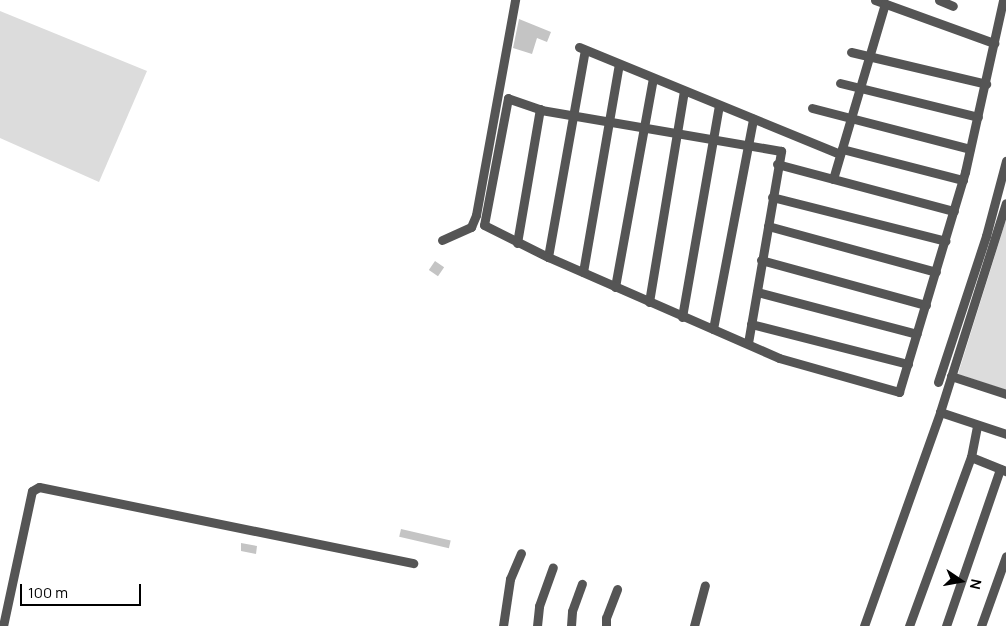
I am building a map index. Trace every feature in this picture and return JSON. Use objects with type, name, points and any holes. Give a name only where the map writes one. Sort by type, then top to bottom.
[{"type":"street","points":[[442,240],[471,226],[474,221],[514,0]]},
{"type":"street","points":[[875,0],[994,43]]},
{"type":"street","points":[[939,0],[953,6]]},
{"type":"street","points":[[748,343],[781,151],[610,119],[540,109],[508,98],[484,225],[548,257],[779,358],[899,392],[954,211],[986,84],[1001,1]]},
{"type":"street","points":[[833,179],[885,4]]},
{"type":"street","points":[[548,257],[574,114],[582,49],[753,119],[841,152],[962,180]]},
{"type":"street","points":[[851,52],[986,84]]},
{"type":"street","points":[[582,272],[619,64]]},
{"type":"street","points":[[615,287],[653,78]]},
{"type":"street","points":[[840,83],[978,117]]},
{"type":"street","points":[[649,302],[684,91]]},
{"type":"street","points":[[682,317],[719,104]]},
{"type":"street","points":[[812,108],[970,149]]},
{"type":"street","points":[[517,243],[540,109]]},
{"type":"street","points":[[713,329],[753,119]]},
{"type":"street","points":[[938,382],[986,236],[1006,162]]},
{"type":"street","points":[[778,164],[954,211]]},
{"type":"street","points":[[772,197],[946,241]]},
{"type":"street","points":[[864,626],[940,412],[1006,203]]},
{"type":"street","points":[[768,226],[936,272]]},
{"type":"street","points":[[761,260],[926,305]]},
{"type":"street","points":[[757,292],[917,334]]},
{"type":"street","points":[[751,324],[908,364]]},
{"type":"street","points":[[951,376],[1006,394]]},
{"type":"street","points":[[940,412],[977,426],[1006,434]]},
{"type":"street","points":[[909,626],[971,457],[977,426]]},
{"type":"street","points":[[946,626],[1003,470],[971,457]]},
{"type":"street","points":[[2,623],[32,491],[39,487],[413,563]]},
{"type":"street","points":[[502,626],[510,579],[521,553]]},
{"type":"street","points":[[981,626],[1006,556]]},
{"type":"street","points":[[537,626],[539,606],[553,567]]},
{"type":"street","points":[[571,626],[572,611],[582,584]]},
{"type":"street","points":[[694,626],[705,585]]},
{"type":"street","points":[[606,626],[606,618],[617,589]]},
{"type":"shaded area","points":[[0,11],[147,71],[99,182],[0,138]]},
{"type":"shaded area","points":[[1006,220],[1006,390],[958,374]]},
{"type":"building","points":[[519,19],[551,32],[547,42],[537,38],[532,54],[513,48]]},
{"type":"building","points":[[435,261],[444,267],[438,276],[429,270]]},
{"type":"building","points":[[401,529],[451,540],[449,548],[399,537]]},
{"type":"building","points":[[241,543],[257,546],[256,554],[241,551]]}]
